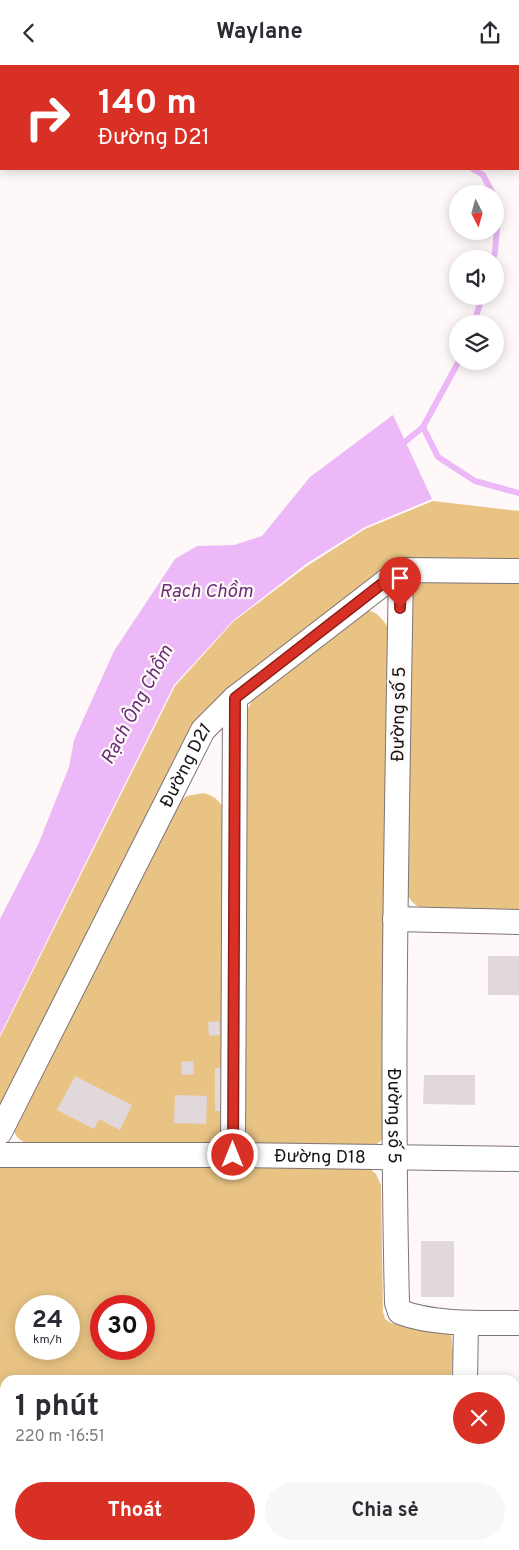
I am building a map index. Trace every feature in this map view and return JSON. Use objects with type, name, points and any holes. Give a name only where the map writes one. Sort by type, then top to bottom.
[{"type":"street","points":[[401,569],[519,571]]},
{"type":"street","name":"Đường D21","points":[[0,1132],[202,730],[235,698],[401,569]]},
{"type":"street","name":"Đường số 5","points":[[401,569],[393,1157],[397,1303],[400,1312],[412,1317],[466,1323]]},
{"type":"street","points":[[233,1155],[235,698]]},
{"type":"street","points":[[395,919],[519,922]]},
{"type":"street","name":"Đường D18","points":[[0,1155],[233,1155],[519,1159]]},
{"type":"street","points":[[465,1375],[466,1323],[519,1323]]},
{"type":"shaded area","points":[[433,501],[519,511],[519,562],[402,559],[391,562],[220,700],[203,711],[194,725],[0,1113],[0,1037],[175,686],[234,621],[307,566],[365,529]]},
{"type":"shaded area","points":[[424,580],[519,582],[519,913],[427,911],[413,903],[405,889],[412,588],[416,582]]},
{"type":"shaded area","points":[[365,610],[374,612],[381,618],[391,634],[385,1132],[382,1140],[375,1145],[259,1145],[248,1136],[245,1126],[246,713],[253,698]]},
{"type":"shaded area","points":[[203,793],[212,796],[218,801],[226,815],[223,1125],[220,1135],[215,1141],[208,1144],[31,1145],[24,1142],[16,1136],[14,1125],[180,801],[187,796]]},
{"type":"shaded area","points":[[0,1166],[367,1166],[376,1174],[381,1185],[383,1312],[385,1319],[391,1323],[445,1331],[451,1334],[453,1353],[451,1375],[0,1375]]},
{"type":"water","name":"Rạch Chồm","points":[[393,415],[432,499],[365,527],[306,564],[234,620],[174,685],[0,1035],[0,919],[38,845],[69,767],[74,740],[114,651],[175,559],[197,546],[234,545],[262,536],[310,477]]},
{"type":"building","points":[[488,956],[519,956],[519,995],[488,995]]},
{"type":"building","points":[[219,1021],[220,1035],[209,1036],[208,1022]]},
{"type":"building","points":[[193,1061],[194,1074],[182,1075],[181,1062]]},
{"type":"building","points":[[215,1068],[227,1068],[227,1111],[215,1111]]},
{"type":"building","points":[[424,1075],[475,1075],[475,1105],[423,1104]]},
{"type":"building","points":[[75,1076],[132,1105],[120,1130],[99,1119],[94,1129],[57,1110]]},
{"type":"building","points":[[175,1095],[207,1096],[206,1124],[174,1123]]},
{"type":"building","points":[[421,1241],[454,1241],[454,1297],[421,1297]]},
{"type":"waterway","name":"Rạch Ông Chồm","points":[[475,170],[483,175],[488,185]]},
{"type":"waterway","name":"Rạch Ông Chồm","points":[[495,250],[496,240]]},
{"type":"waterway","name":"Rạch Ông Chồm","points":[[477,315],[479,305]]},
{"type":"waterway","name":"Rạch Ông Chồm","points":[[400,446],[423,427],[454,370]]},
{"type":"waterway","points":[[423,427],[438,457],[475,481],[519,493]]},
{"type":"route","points":[[233,1155],[235,698],[401,569],[400,608]]}]
